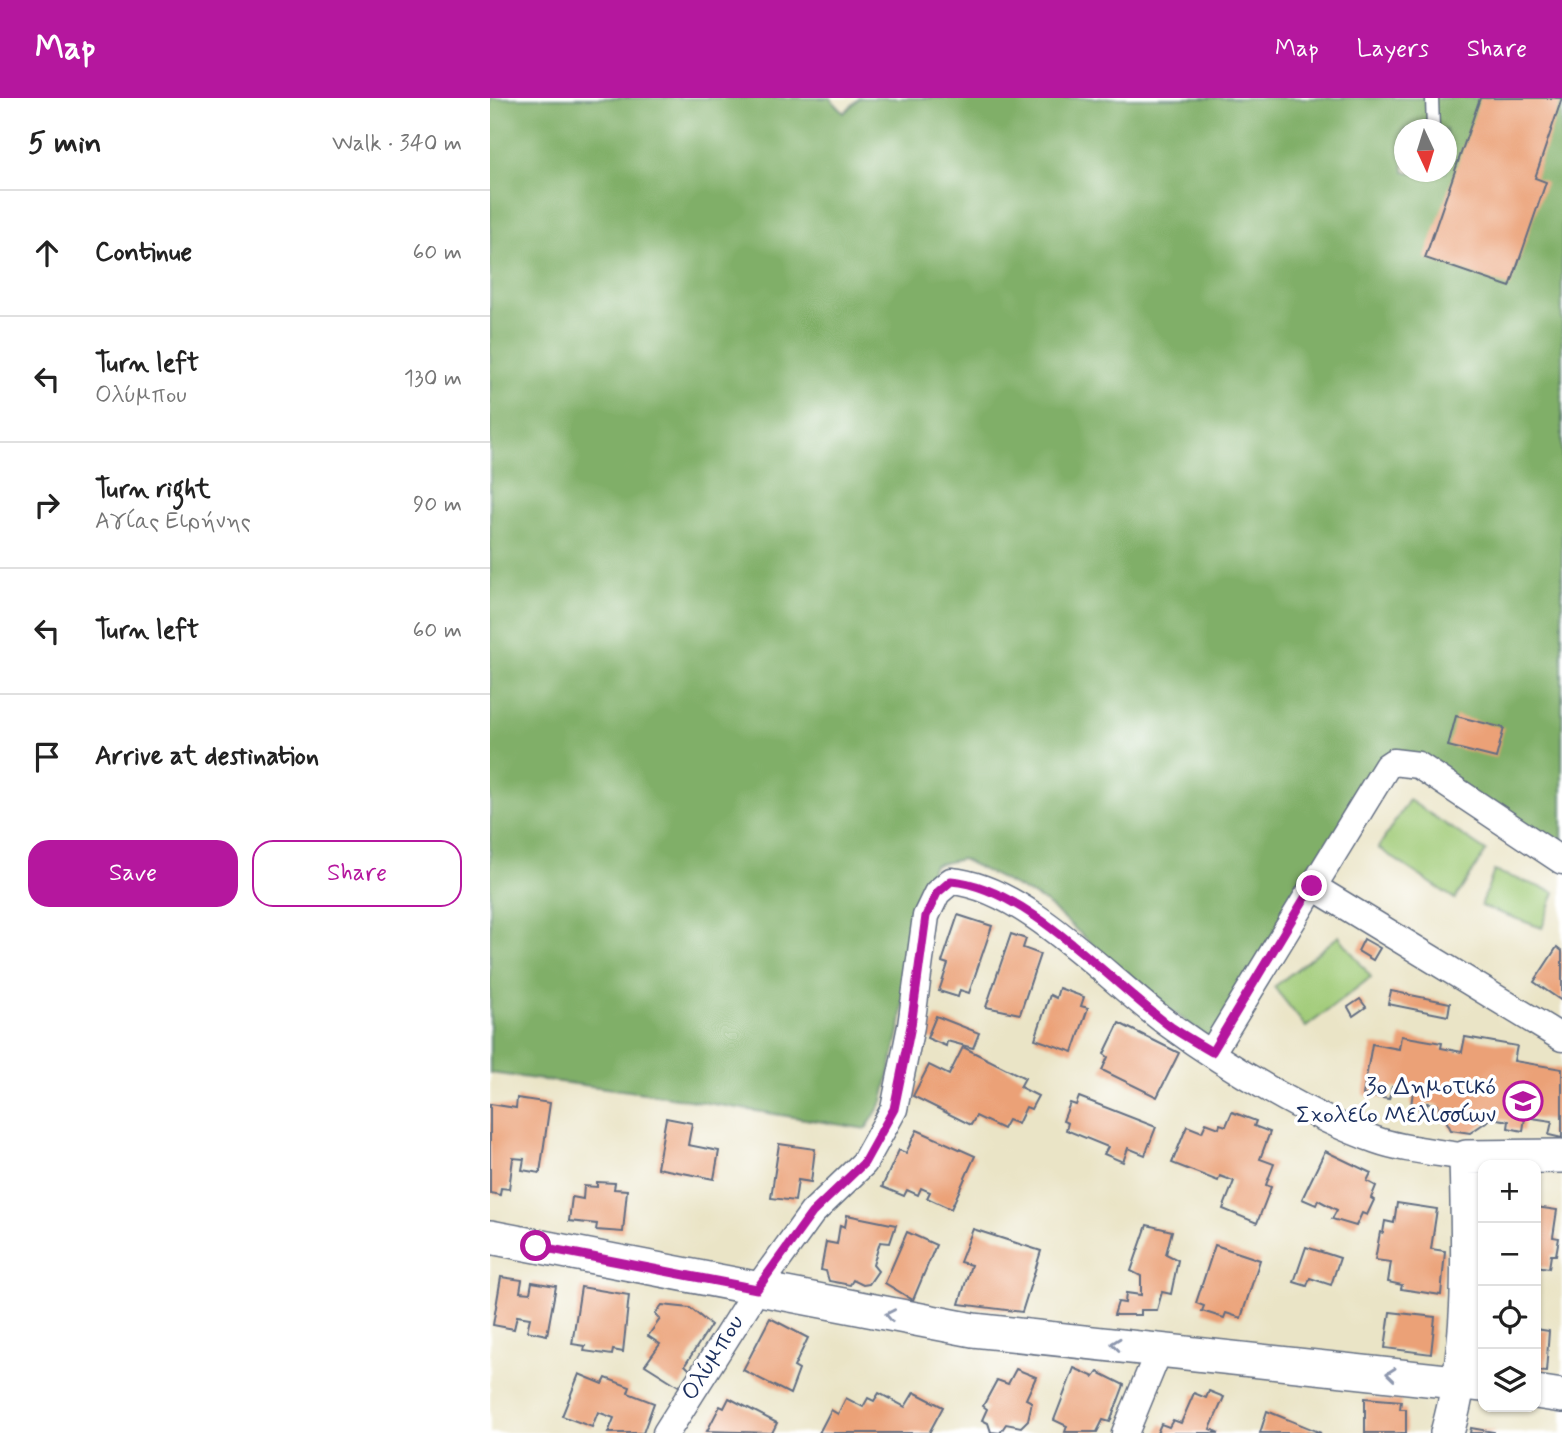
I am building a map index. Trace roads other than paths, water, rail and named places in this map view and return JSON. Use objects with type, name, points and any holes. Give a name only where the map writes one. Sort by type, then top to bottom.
[{"type":"street","points":[[1562,862],[1418,765],[1393,762],[1387,766],[1312,886],[1212,1052],[1285,1098],[1377,1141],[1465,1157],[1562,1156]]},
{"type":"street","name":"Ολύμπου","points":[[666,1433],[757,1289],[812,1213],[864,1163],[894,1109],[911,1026],[926,916],[937,893],[951,881],[970,882],[987,889],[1046,924],[1171,1027],[1212,1052]]},
{"type":"street","points":[[1312,886],[1562,1038]]},
{"type":"street","points":[[1447,1433],[1471,1384],[1465,1157]]},
{"type":"street","points":[[490,1237],[973,1330],[1160,1348],[1471,1384]]},
{"type":"street","points":[[1125,1433],[1160,1348]]},
{"type":"street","points":[[1541,1393],[1562,1396]]},
{"type":"lane","points":[[1432,98],[1433,119]]},
{"type":"place","name":"3ο Δημοτικό Σχολείο Μελισσίων","points":[[1523,1101]]}]
